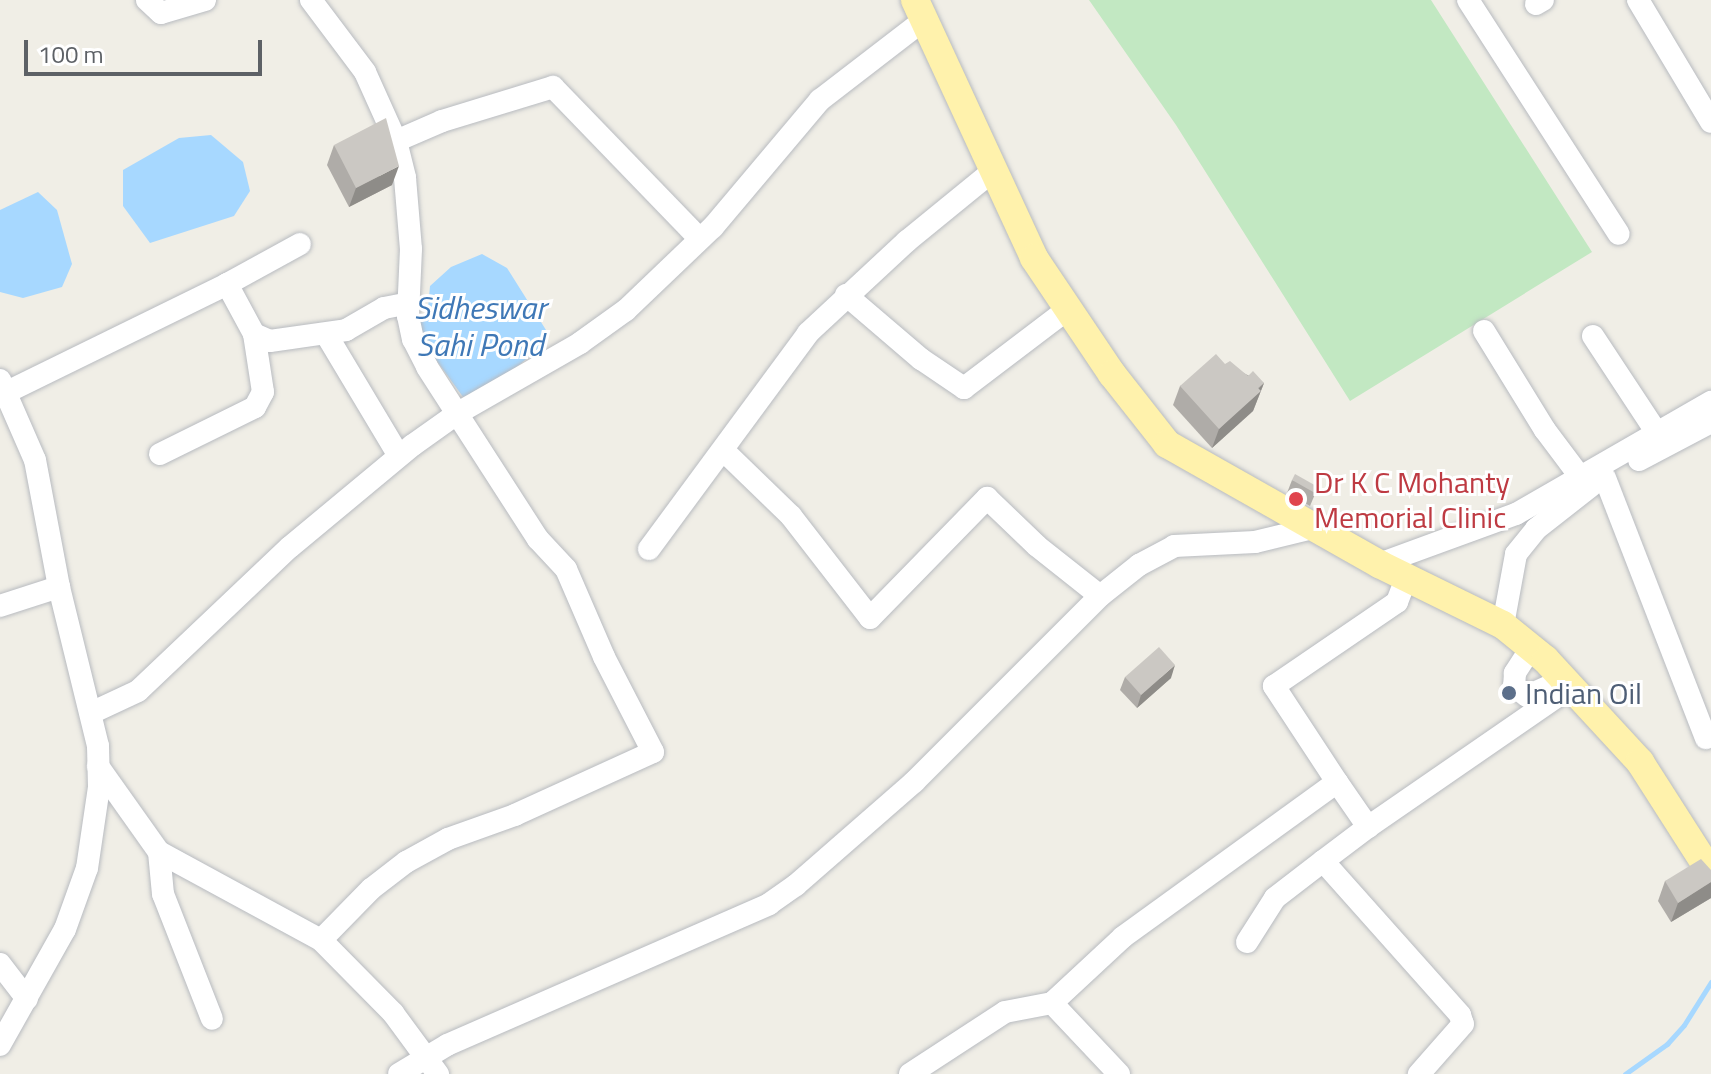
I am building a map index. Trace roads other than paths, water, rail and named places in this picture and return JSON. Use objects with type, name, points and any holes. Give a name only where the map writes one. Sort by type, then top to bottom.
[{"type":"main road","points":[[920,10],[1034,258],[1112,374],[1167,444],[1379,564],[1503,625],[1568,683],[1640,762],[1711,873]]},
{"type":"street","points":[[147,0],[161,13],[205,0]]},
{"type":"street","points":[[311,0],[365,72],[396,141],[405,178],[411,249],[409,303],[413,339],[538,539],[566,569],[604,657],[653,752],[515,815],[448,839],[406,862],[371,889],[321,940]]},
{"type":"street","points":[[1468,0],[1619,234]]},
{"type":"street","points":[[1638,0],[1711,122]]},
{"type":"street","points":[[91,713],[138,691],[290,547],[399,456],[458,413],[626,310],[700,239],[820,100],[920,10]]},
{"type":"street","points":[[396,141],[442,121],[553,87],[700,239]]},
{"type":"street","points":[[649,549],[808,333],[846,295],[994,170]]},
{"type":"street","points":[[0,1045],[65,929],[87,868],[96,811],[98,766],[91,713],[59,587],[35,460],[4,386],[227,284],[300,244]]},
{"type":"street","points":[[160,454],[255,407],[263,392],[254,334],[227,284]]},
{"type":"street","points":[[846,295],[921,359],[964,388],[1068,309]]},
{"type":"street","points":[[254,334],[270,341],[346,330],[384,308],[409,303]]},
{"type":"street","points":[[1484,331],[1545,430],[1581,478]]},
{"type":"street","points":[[326,334],[399,456]]},
{"type":"street","points":[[1593,336],[1657,433]]},
{"type":"street","points":[[1379,564],[1516,514],[1711,402]]},
{"type":"street","points":[[1503,625],[1516,554],[1536,529],[1579,492],[1711,422]]},
{"type":"street","points":[[724,451],[791,516],[870,618],[987,498],[1037,546],[1100,596]]},
{"type":"street","points":[[1605,478],[1706,738]]},
{"type":"street","points":[[399,1074],[433,1065],[769,904],[796,885],[914,782],[1100,596],[1139,565],[1174,546],[1255,542],[1313,528]]},
{"type":"street","points":[[1368,827],[1274,686],[1397,602],[1406,578]]},
{"type":"street","points":[[0,606],[59,587]]},
{"type":"street","points":[[1531,648],[1512,681],[1521,693],[1532,695],[1568,683]]},
{"type":"street","points":[[1247,942],[1275,898],[1568,683]]},
{"type":"street","points":[[98,766],[159,852],[321,940],[384,1003],[433,1065]]},
{"type":"street","points":[[910,1074],[1005,1012],[1052,1003],[1123,937],[1337,782]]},
{"type":"street","points":[[159,852],[163,894],[212,1019]]},
{"type":"street","points":[[1323,861],[1460,1015],[1463,1024],[1456,1036],[1419,1074]]},
{"type":"street","points":[[0,964],[27,999]]},
{"type":"street","points":[[1052,1003],[1119,1074]]},
{"type":"water","points":[[211,135],[243,162],[250,191],[234,216],[150,243],[123,206],[123,170],[179,138]]},
{"type":"water","points":[[38,192],[57,210],[72,264],[62,287],[23,298],[0,292],[0,210]]},
{"type":"water","name":"Sidheswar Sahi Pond","points":[[482,254],[507,268],[546,330],[543,345],[500,381],[463,397],[421,339],[419,324],[428,308],[430,286],[451,267]]},
{"type":"waterway","points":[[1625,1074],[1667,1044],[1684,1025],[1711,982]]},
{"type":"place","name":"Dr K C Mohanty Memorial Clinic","points":[[1296,499]]},
{"type":"place","name":"Indian Oil","points":[[1509,693]]}]
